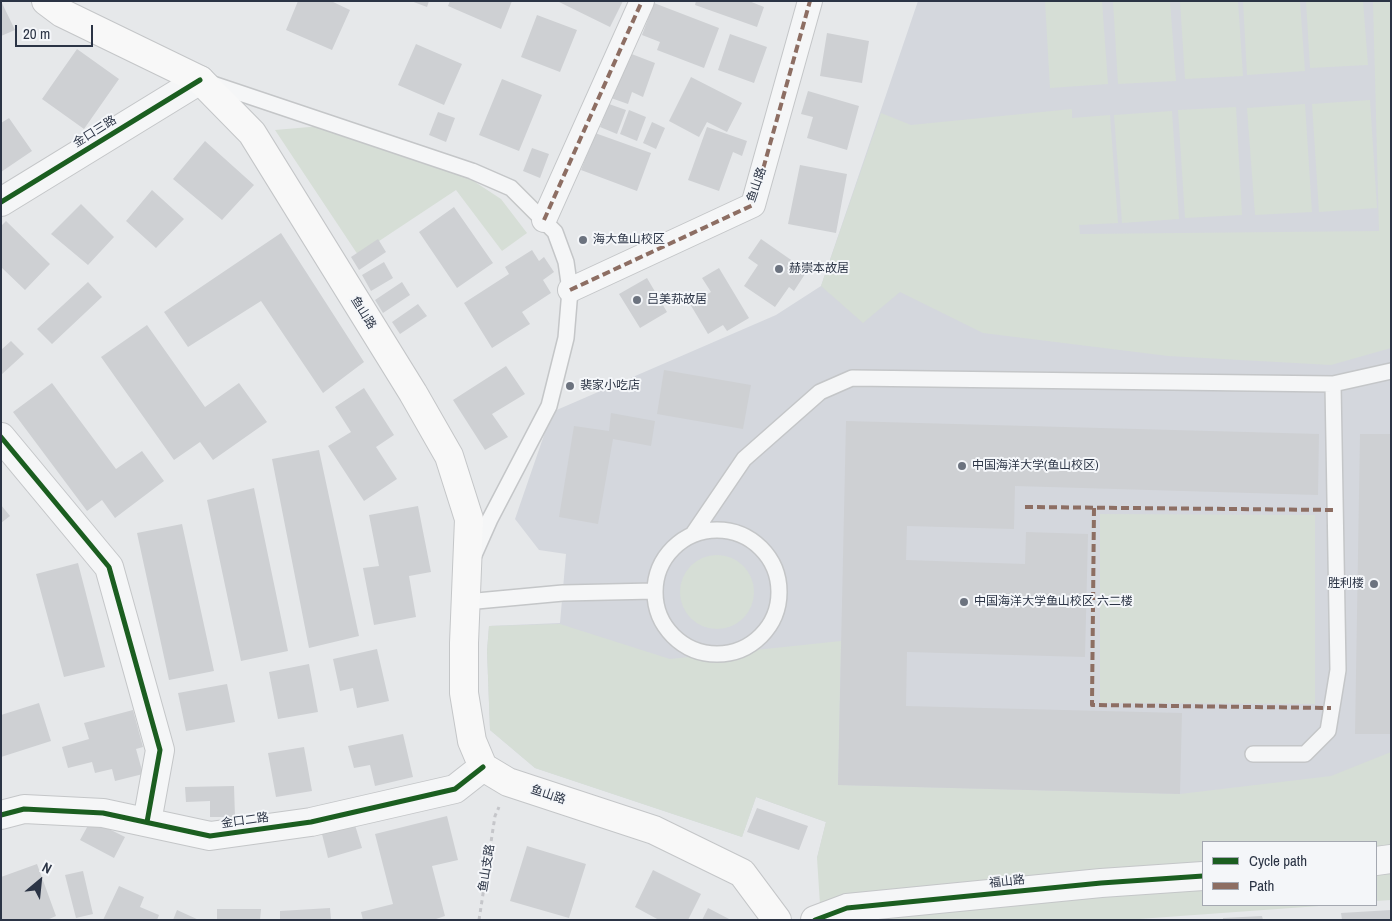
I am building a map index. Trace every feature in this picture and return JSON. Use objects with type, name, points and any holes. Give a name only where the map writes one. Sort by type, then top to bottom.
[{"type":"main road","name":"鱼山路","points":[[46,1],[62,13],[200,80],[252,134],[449,456],[470,519],[464,693],[472,741],[483,768],[508,782],[654,830],[742,873],[777,920]]},
{"type":"street","points":[[544,220],[642,1]]},
{"type":"street","name":"鱼山路","points":[[570,290],[753,206],[810,1]]},
{"type":"street","name":"金口三路","points":[[1,202],[200,80]]},
{"type":"street","points":[[1,437],[109,567],[160,750],[147,822]]},
{"type":"street","name":"金口二路","points":[[1,815],[24,809],[103,813],[210,836],[311,822],[455,789],[483,768]]},
{"type":"street","points":[[1377,861],[1391,859]]},
{"type":"street","name":"福山路","points":[[815,920],[847,908],[1092,884],[1202,876]]},
{"type":"lane","name":"鱼山路","points":[[200,80],[472,171],[511,188],[555,232],[566,262],[570,290],[566,338],[549,406],[490,519],[467,573]]},
{"type":"lane","points":[[693,534],[744,459],[820,392],[852,378],[1333,384],[1391,372]]},
{"type":"lane","points":[[1253,754],[1305,754],[1328,731],[1338,670],[1333,384]]},
{"type":"lane","points":[[714,530],[734,532],[753,542],[768,557],[777,576],[779,597],[773,617],[762,635],[745,647],[724,653],[704,652],[684,644],[668,631],[658,612],[654,592],[657,574],[665,557],[677,544],[693,534],[714,530]]},
{"type":"lane","points":[[466,602],[563,593],[654,592]]},
{"type":"shaded area","name":"中国海洋大学(鱼山校区)","points":[[918,1],[1391,1],[1391,827],[891,868],[817,858],[826,822],[756,797],[742,837],[535,768],[490,730],[487,651],[489,626],[560,623],[566,554],[539,550],[515,519],[552,412],[776,315],[821,286]]},
{"type":"shaded area","points":[[1045,1],[1102,1],[1108,84],[1050,88]]},
{"type":"shaded area","points":[[1113,1],[1170,1],[1176,81],[1118,84]]},
{"type":"shaded area","points":[[1180,1],[1238,1],[1243,76],[1185,79]]},
{"type":"shaded area","points":[[1243,1],[1300,1],[1305,71],[1247,75]]},
{"type":"shaded area","points":[[1306,1],[1363,1],[1368,65],[1310,68]]},
{"type":"shaded area","points":[[1373,1],[1391,1],[1391,348],[1331,365],[1168,356],[983,333],[900,292],[863,323],[821,286],[881,113],[911,125],[1072,109],[1072,118],[1110,115],[1118,223],[1079,225],[1080,234],[1379,231]]},
{"type":"shaded area","points":[[1370,100],[1377,208],[1319,212],[1312,104]]},
{"type":"shaded area","points":[[1305,104],[1312,212],[1255,215],[1247,108]]},
{"type":"shaded area","points":[[1236,107],[1242,215],[1185,218],[1178,110]]},
{"type":"shaded area","points":[[1172,111],[1179,219],[1122,223],[1114,115]]},
{"type":"shaded area","points":[[321,126],[472,180],[501,199],[527,233],[502,251],[456,190],[358,255],[275,130]]},
{"type":"shaded area","points":[[1100,514],[1315,515],[1315,704],[1100,703]]},
{"type":"shaded area","points":[[717,555],[731,558],[743,566],[751,578],[754,592],[751,606],[743,618],[731,626],[717,629],[703,626],[691,618],[683,606],[680,592],[683,578],[691,566],[703,558]]},
{"type":"shaded area","points":[[560,624],[670,659],[841,641],[838,785],[1180,794],[1331,776],[1391,752],[1391,900],[1377,901],[1377,841],[1202,841],[1202,906],[1319,906],[1125,920],[821,920],[817,858],[826,822],[756,797],[742,837],[535,768],[490,730],[487,651],[489,626]]},
{"type":"building","points":[[1,1],[15,30],[1,36]]},
{"type":"building","points":[[298,1],[331,1],[350,10],[332,50],[286,30]]},
{"type":"building","points":[[411,1],[429,1],[427,7]]},
{"type":"building","points":[[450,1],[512,1],[501,29],[448,6]]},
{"type":"building","points":[[557,1],[623,1],[610,27]]},
{"type":"building","points":[[696,1],[749,1],[764,7],[757,27],[695,5]]},
{"type":"building","points":[[654,3],[719,28],[704,68],[657,50],[660,42],[642,35]]},
{"type":"building","points":[[537,15],[577,30],[560,72],[521,57]]},
{"type":"building","points":[[827,33],[869,41],[862,83],[820,76]]},
{"type":"building","points":[[730,34],[767,47],[754,83],[718,70]]},
{"type":"building","points":[[416,44],[462,64],[444,105],[398,85]]},
{"type":"building","points":[[77,49],[119,79],[84,129],[42,99]]},
{"type":"building","points":[[629,53],[655,63],[643,97],[632,92],[628,104],[611,98]]},
{"type":"building","points":[[691,77],[742,103],[727,132],[707,122],[699,137],[669,121]]},
{"type":"building","points":[[502,79],[542,95],[519,151],[479,135]]},
{"type":"building","points":[[808,91],[859,106],[847,150],[807,138],[813,117],[801,114]]},
{"type":"building","points":[[609,104],[626,110],[617,134],[600,127]]},
{"type":"building","points":[[629,110],[646,117],[637,141],[620,134]]},
{"type":"building","points":[[438,112],[455,118],[446,142],[429,135]]},
{"type":"building","points":[[9,118],[32,151],[1,172],[1,123]]},
{"type":"building","points":[[652,122],[665,128],[656,149],[643,143]]},
{"type":"building","points":[[707,127],[747,141],[742,156],[733,152],[719,191],[688,180]]},
{"type":"building","points":[[595,133],[651,153],[637,191],[581,170]]},
{"type":"building","points":[[205,141],[254,185],[222,220],[173,179]]},
{"type":"building","points":[[532,148],[549,154],[540,178],[523,171]]},
{"type":"building","points":[[800,165],[847,174],[836,233],[788,224]]},
{"type":"building","points":[[152,190],[184,219],[156,248],[126,221]]},
{"type":"building","points":[[81,204],[114,237],[88,265],[51,234]]},
{"type":"building","points":[[454,207],[493,263],[457,288],[419,232]]},
{"type":"building","points":[[6,221],[50,264],[25,290],[1,267],[1,226]]},
{"type":"building","points":[[281,233],[364,362],[323,393],[261,301],[188,347],[164,312]]},
{"type":"building","points":[[378,239],[386,252],[359,270],[351,257]]},
{"type":"building","points":[[761,239],[807,271],[794,291],[789,287],[775,307],[744,286],[758,265],[748,258]]},
{"type":"building","points":[[532,250],[539,261],[544,257],[554,272],[543,280],[551,293],[522,312],[530,324],[492,348],[464,303],[509,274],[505,267]]},
{"type":"building","points":[[384,262],[393,278],[371,291],[362,275]]},
{"type":"building","points":[[719,268],[749,318],[727,331],[723,325],[708,334],[690,304],[711,292],[702,278]]},
{"type":"building","points":[[647,278],[667,312],[640,328],[619,294]]},
{"type":"building","points":[[88,282],[102,297],[52,344],[37,329]]},
{"type":"building","points":[[402,282],[410,295],[383,313],[375,300]]},
{"type":"building","points":[[418,304],[427,316],[400,334],[392,322]]},
{"type":"building","points":[[147,325],[205,407],[239,383],[267,422],[213,460],[200,442],[174,460],[101,357]]},
{"type":"building","points":[[11,341],[24,354],[1,375],[1,350]]},
{"type":"building","points":[[506,366],[525,394],[492,414],[508,437],[485,450],[453,400]]},
{"type":"building","points":[[664,370],[751,385],[743,429],[657,414]]},
{"type":"building","points":[[52,383],[116,469],[142,451],[164,481],[115,518],[102,500],[87,511],[13,412]]},
{"type":"building","points":[[364,388],[394,435],[376,447],[397,479],[364,501],[328,446],[351,432],[335,407]]},
{"type":"building","points":[[611,413],[655,421],[651,446],[613,439],[598,524],[559,517],[574,426],[609,431]]},
{"type":"building","name":"中国海洋大学鱼山校区 六二楼","points":[[846,421],[1319,434],[1318,495],[1015,486],[1014,529],[907,526],[906,560],[1025,564],[1026,532],[1088,534],[1085,657],[907,652],[906,706],[1182,713],[1180,794],[838,785]]},
{"type":"building","name":"胜利楼","points":[[1360,434],[1391,434],[1391,734],[1355,734]]},
{"type":"building","points":[[319,450],[359,636],[309,648],[272,459]]},
{"type":"building","points":[[254,488],[288,651],[241,661],[207,500]]},
{"type":"building","points":[[1,505],[10,516],[1,523]]},
{"type":"building","points":[[418,506],[431,572],[409,576],[416,617],[374,625],[363,568],[379,566],[369,515]]},
{"type":"building","points":[[182,524],[214,671],[169,680],[137,533]]},
{"type":"building","points":[[78,563],[105,667],[64,677],[36,574]]},
{"type":"building","points":[[377,649],[389,701],[357,708],[353,688],[340,691],[333,659]]},
{"type":"building","points":[[309,664],[318,712],[278,719],[269,672]]},
{"type":"building","points":[[227,684],[235,722],[186,731],[178,693]]},
{"type":"building","points":[[39,703],[51,741],[1,757],[1,715]]},
{"type":"building","points":[[133,710],[143,747],[136,749],[143,774],[115,781],[112,769],[95,773],[92,762],[68,768],[62,747],[89,739],[84,723]]},
{"type":"building","points":[[403,734],[413,777],[375,786],[370,765],[354,768],[348,746]]},
{"type":"building","points":[[304,747],[312,791],[276,797],[268,753]]},
{"type":"building","points":[[234,786],[235,817],[210,817],[210,801],[186,802],[185,787]]},
{"type":"building","points":[[757,808],[808,826],[799,850],[747,832]]},
{"type":"building","points":[[447,816],[458,860],[432,866],[445,916],[433,920],[363,920],[361,912],[393,904],[375,834]]},
{"type":"building","points":[[91,820],[125,837],[114,858],[80,840]]},
{"type":"building","points":[[355,825],[362,848],[328,858],[322,834]]},
{"type":"building","points":[[527,846],[586,864],[569,918],[510,901]]},
{"type":"building","points":[[37,864],[56,916],[47,920],[1,920],[1,877]]},
{"type":"building","points":[[653,870],[701,894],[688,920],[659,920],[635,907]]},
{"type":"building","points":[[83,871],[93,914],[76,918],[65,875]]},
{"type":"building","points":[[119,886],[144,897],[140,907],[159,915],[157,920],[103,920]]},
{"type":"building","points":[[330,908],[331,920],[280,920],[280,911]]},
{"type":"building","points":[[708,908],[731,920],[702,920]]},
{"type":"building","points":[[217,909],[261,909],[260,920],[217,920]]},
{"type":"building","points":[[177,910],[199,920],[173,920]]},
{"type":"building","points":[[1391,910],[1391,920],[1342,920],[1341,913]]},
{"type":"building","points":[[1262,916],[1263,920],[1223,920],[1223,918]]},
{"type":"marked path","points":[[544,220],[642,1]]},
{"type":"marked path","points":[[570,290],[753,205],[810,1]]},
{"type":"marked path","points":[[1025,507],[1335,510]]},
{"type":"marked path","points":[[1094,508],[1092,705],[1331,708]]},
{"type":"cycle path","points":[[1,202],[200,80]]},
{"type":"cycle path","points":[[1,437],[109,567],[160,750],[147,822]]},
{"type":"cycle path","points":[[1,815],[24,809],[103,813],[210,836],[311,822],[455,789],[483,767]]},
{"type":"cycle path","points":[[815,920],[847,908],[1101,883],[1202,876]]},
{"type":"place","name":"海大鱼山校区","points":[[583,240]]},
{"type":"place","name":"赫崇本故居","points":[[779,269]]},
{"type":"place","name":"吕美荪故居","points":[[637,300]]},
{"type":"place","name":"裴家小吃店","points":[[570,386]]},
{"type":"place","name":"中国海洋大学(鱼山校区)","points":[[962,466]]},
{"type":"place","name":"胜利楼","points":[[1374,584]]},
{"type":"place","name":"中国海洋大学鱼山校区 六二楼","points":[[964,602]]}]
